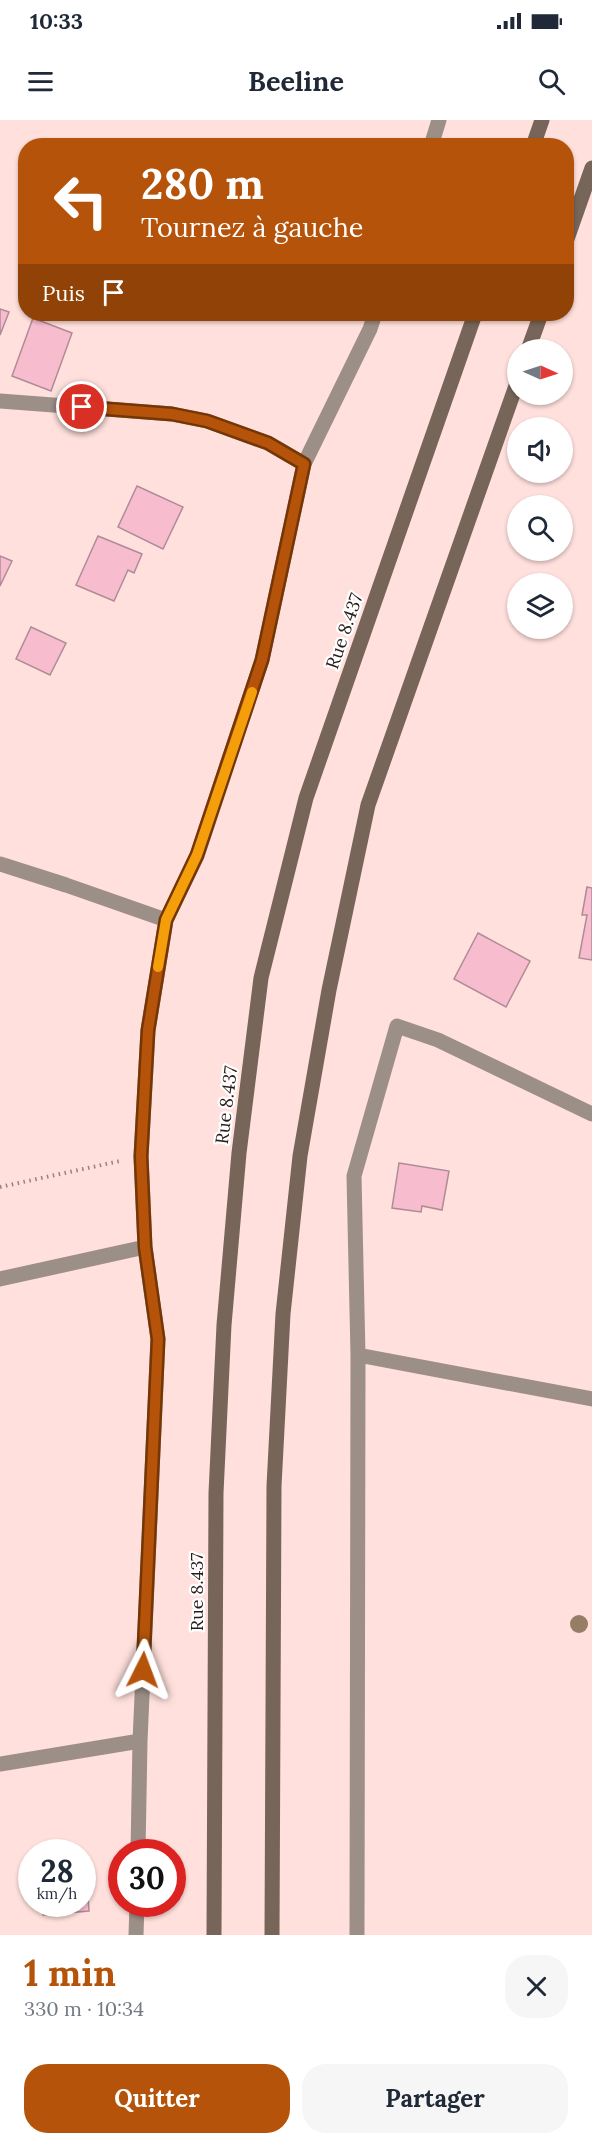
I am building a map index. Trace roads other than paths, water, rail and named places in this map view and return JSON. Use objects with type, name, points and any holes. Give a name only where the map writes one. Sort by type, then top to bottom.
[{"type":"main road","points":[[536,138],[542,120]]},
{"type":"main road","points":[[574,219],[592,168]]},
{"type":"main road","name":"Rue 8.437","points":[[214,1935],[216,1493],[223,1336],[239,1153],[261,978],[306,798],[473,321]]},
{"type":"main road","points":[[532,339],[538,321]]},
{"type":"main road","points":[[272,1935],[274,1486],[283,1314],[300,1156],[329,990],[368,805],[509,405]]},
{"type":"street","points":[[433,138],[439,120]]},
{"type":"street","points":[[138,1839],[140,1740],[158,1339],[145,1247],[141,1156],[148,1030],[166,920],[197,855],[262,660],[304,464],[373,321]]},
{"type":"street","points":[[0,401],[172,414],[207,421],[268,443],[304,464]]},
{"type":"street","points":[[0,864],[166,920]]},
{"type":"street","points":[[357,1935],[358,1355],[354,1176],[397,1026],[438,1040],[592,1114]]},
{"type":"street","points":[[0,1279],[145,1247]]},
{"type":"street","points":[[358,1355],[592,1400]]},
{"type":"street","points":[[0,1764],[140,1740]]},
{"type":"street","points":[[136,1935],[137,1917]]}]
